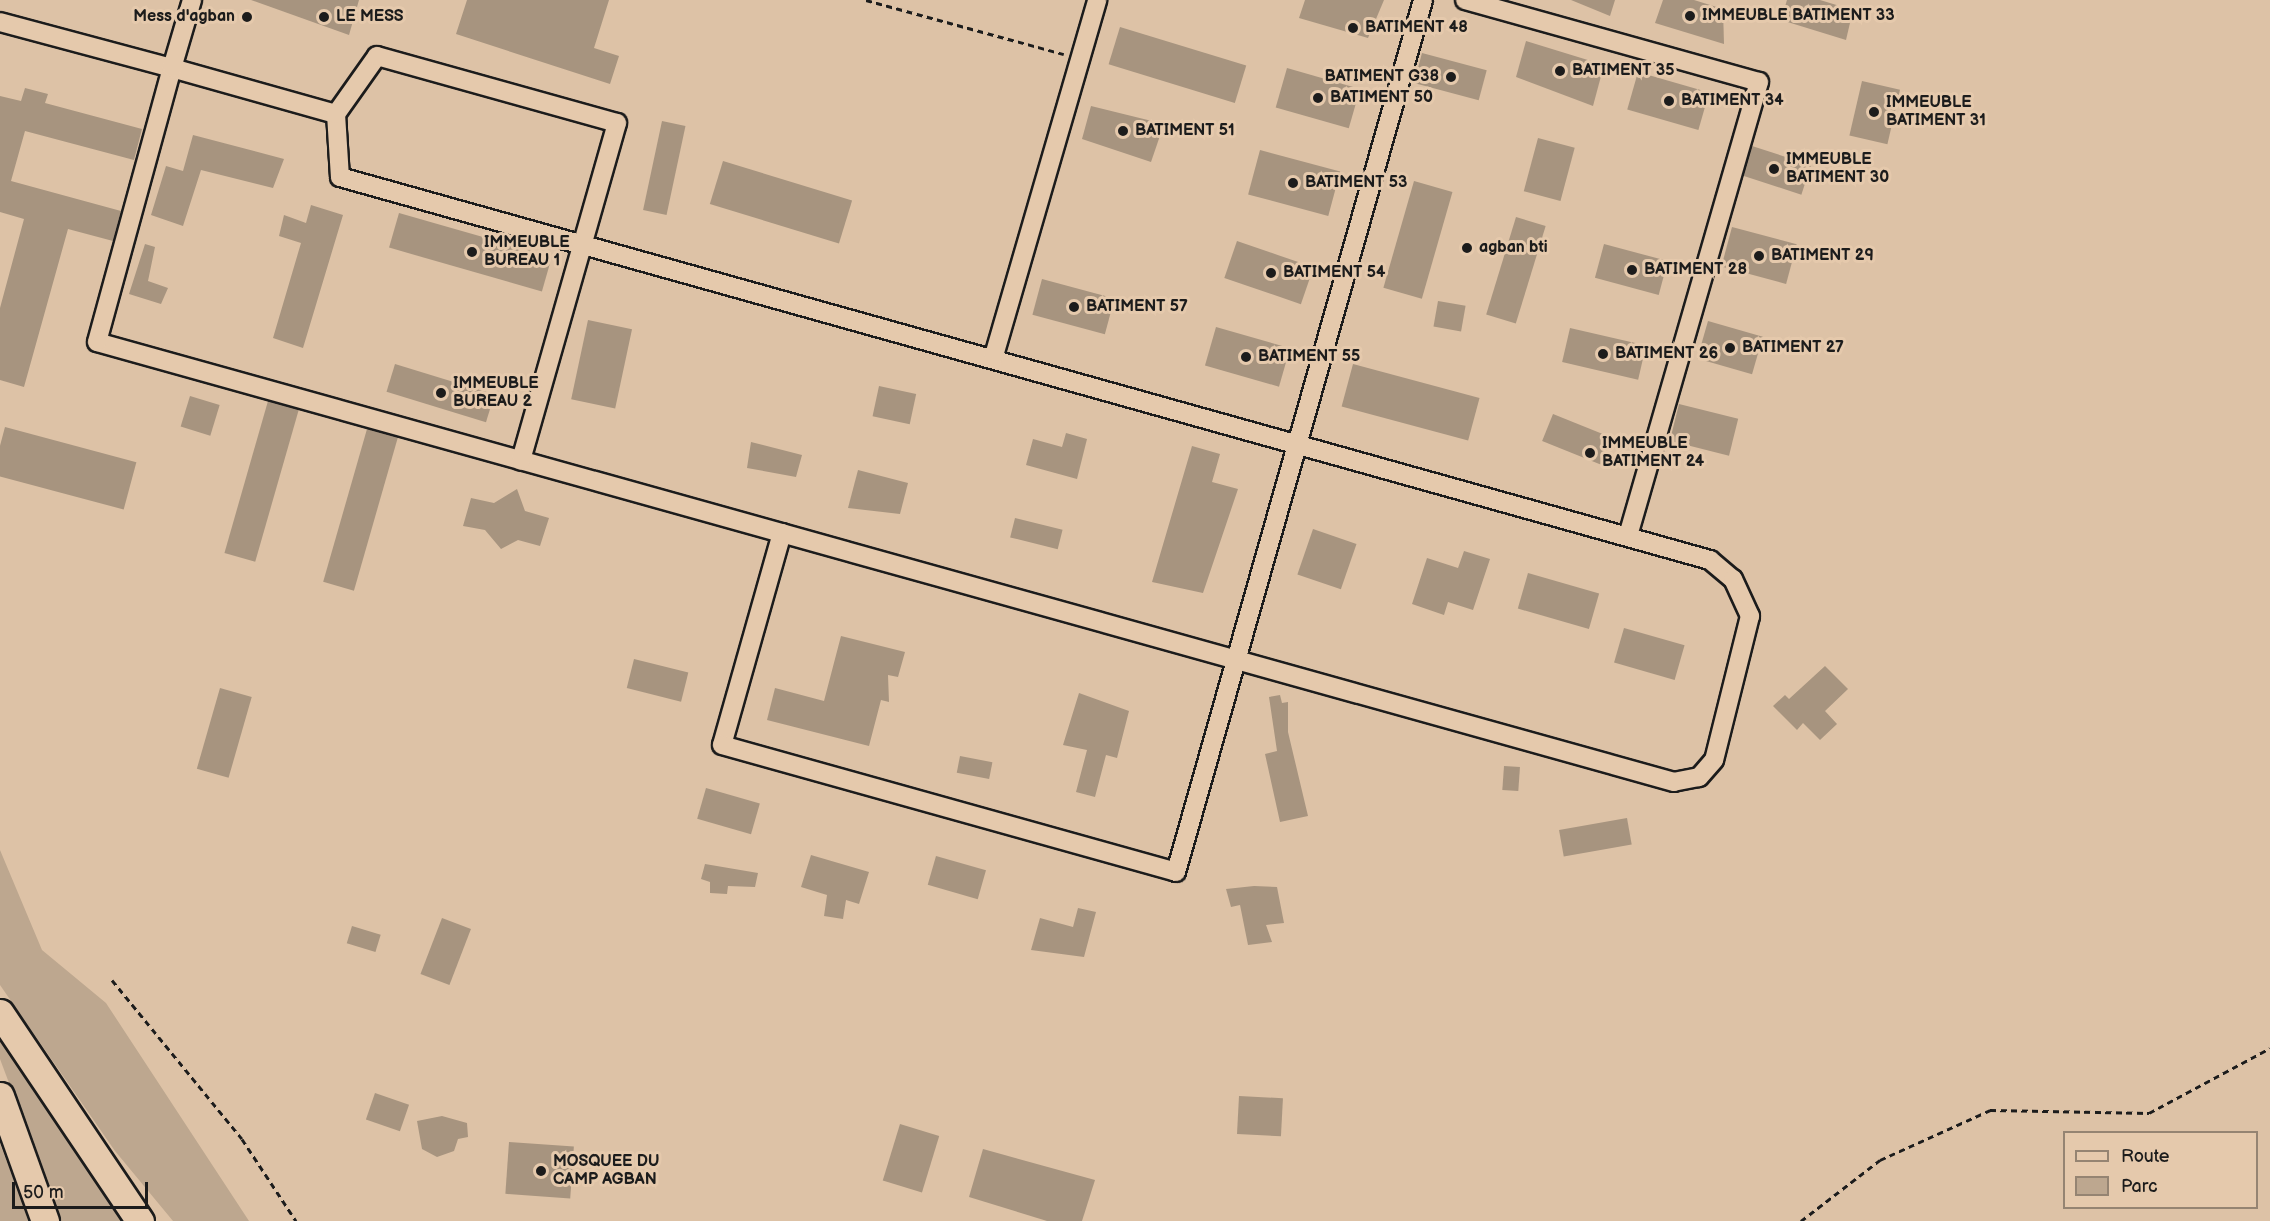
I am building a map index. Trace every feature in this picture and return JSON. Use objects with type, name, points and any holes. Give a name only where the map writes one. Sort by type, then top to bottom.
[{"type":"highway","points":[[0,1013],[140,1221]]},
{"type":"highway","points":[[0,1096],[45,1221]]},
{"type":"lane","points":[[192,0],[97,342],[1236,661],[1674,782],[1699,777],[1714,760],[1750,616],[1746,598],[1733,579],[1710,560],[993,359],[580,244],[340,177],[336,114],[376,56],[617,123],[580,244],[522,461]]},
{"type":"lane","points":[[993,359],[1097,0]]},
{"type":"lane","points":[[782,533],[722,745],[1176,872],[1295,444],[1423,0]]},
{"type":"lane","points":[[1465,0],[1759,82],[1628,537]]},
{"type":"lane","points":[[0,22],[336,114]]},
{"type":"path","points":[[866,0],[1080,58]]},
{"type":"path","points":[[112,980],[242,1140],[296,1221]]},
{"type":"path","points":[[1801,1221],[1880,1160],[1990,1110],[2149,1113],[2270,1048]]},
{"type":"green space","points":[[0,850],[42,950],[106,1003],[249,1221],[173,1221],[115,1151],[0,985]]},
{"type":"green space","points":[[0,1037],[136,1221],[61,1221],[0,1059]]},
{"type":"green space","points":[[0,1144],[23,1203],[28,1221],[0,1221]]},
{"type":"building","name":"LE MESS","points":[[251,0],[359,0],[349,35]]},
{"type":"building","points":[[467,0],[609,0],[594,48],[619,56],[610,84],[456,34]]},
{"type":"building","name":"BATIMENT 48","points":[[1305,0],[1384,0],[1368,38],[1299,18]]},
{"type":"building","points":[[1571,0],[1615,0],[1610,16]]},
{"type":"building","name":"IMMEUBLE BATIMENT 33","points":[[1663,0],[1694,0],[1723,9],[1724,44],[1655,23]]},
{"type":"building","points":[[1787,0],[1820,0],[1853,10],[1846,40],[1781,20]]},
{"type":"building","points":[[1120,27],[1246,66],[1235,103],[1109,64]]},
{"type":"building","name":"BATIMENT 35","points":[[1526,41],[1604,65],[1593,106],[1516,77]]},
{"type":"building","name":"BATIMENT G38","points":[[1422,53],[1487,70],[1479,100],[1414,83]]},
{"type":"building","name":"BATIMENT 50","points":[[1287,68],[1360,89],[1349,128],[1276,107]]},
{"type":"building","name":"BATIMENT 34","points":[[1638,72],[1709,92],[1698,130],[1627,109]]},
{"type":"building","name":"IMMEUBLE BATIMENT 31","points":[[1862,81],[1900,90],[1887,144],[1849,136]]},
{"type":"building","points":[[25,88],[48,94],[45,103],[142,129],[134,160],[25,131],[11,181],[121,211],[113,241],[68,229],[24,387],[0,380],[0,308],[24,219],[0,212],[0,96],[21,101]]},
{"type":"building","name":"BATIMENT 51","points":[[1091,106],[1164,124],[1151,162],[1082,139]]},
{"type":"building","points":[[662,121],[685,126],[667,215],[643,210]]},
{"type":"building","points":[[193,135],[284,159],[273,188],[201,170],[183,226],[151,215],[166,166],[183,171]]},
{"type":"building","points":[[1538,138],[1575,148],[1560,201],[1524,191]]},
{"type":"building","name":"IMMEUBLE BATIMENT 30","points":[[1752,146],[1811,165],[1801,195],[1742,175]]},
{"type":"building","name":"BATIMENT 53","points":[[1260,150],[1340,171],[1328,216],[1248,194]]},
{"type":"building","points":[[723,161],[852,200],[839,244],[710,204]]},
{"type":"building","points":[[1414,181],[1452,192],[1422,299],[1383,288]]},
{"type":"building","points":[[311,205],[343,215],[303,348],[273,338],[301,243],[279,236],[284,215],[306,223]]},
{"type":"building","name":"IMMEUBLE BUREAU 1","points":[[399,213],[552,257],[542,291],[389,248]]},
{"type":"building","points":[[1516,217],[1546,226],[1516,324],[1486,315]]},
{"type":"building","name":"BATIMENT 29","points":[[1732,227],[1797,244],[1786,284],[1721,267]]},
{"type":"building","name":"BATIMENT 54","points":[[1237,241],[1314,267],[1301,304],[1224,278]]},
{"type":"building","points":[[145,244],[155,247],[148,281],[168,288],[161,304],[129,294]]},
{"type":"building","name":"BATIMENT 28","points":[[1604,244],[1668,261],[1659,295],[1595,278]]},
{"type":"building","name":"BATIMENT 57","points":[[1042,279],[1114,298],[1105,334],[1032,315]]},
{"type":"building","points":[[1438,301],[1466,306],[1461,331],[1433,327]]},
{"type":"building","points":[[588,320],[632,329],[615,409],[571,399]]},
{"type":"building","name":"BATIMENT 27","points":[[1708,321],[1763,337],[1752,374],[1697,358]]},
{"type":"building","name":"BATIMENT 55","points":[[1216,327],[1290,348],[1279,387],[1205,365]]},
{"type":"building","name":"BATIMENT 26","points":[[1570,328],[1646,346],[1638,380],[1562,362]]},
{"type":"building","name":"IMMEUBLE BUREAU 2","points":[[395,364],[494,394],[486,422],[387,392]]},
{"type":"building","points":[[1353,364],[1480,398],[1468,440],[1342,407]]},
{"type":"building","points":[[879,386],[916,394],[910,424],[873,416]]},
{"type":"building","points":[[190,396],[220,405],[210,436],[181,427]]},
{"type":"building","points":[[268,401],[299,410],[255,562],[224,553]]},
{"type":"building","points":[[1679,404],[1738,419],[1729,456],[1670,441]]},
{"type":"building","name":"IMMEUBLE BATIMENT 24","points":[[1553,414],[1611,438],[1601,464],[1542,441]]},
{"type":"building","points":[[5,427],[136,462],[124,510],[0,476],[0,446]]},
{"type":"building","points":[[367,429],[398,438],[354,591],[323,582]]},
{"type":"building","points":[[1066,433],[1087,439],[1077,479],[1026,465],[1033,439],[1062,447]]},
{"type":"building","points":[[751,442],[802,455],[796,477],[747,468]]},
{"type":"building","points":[[1192,446],[1220,454],[1212,482],[1238,489],[1203,593],[1152,582]]},
{"type":"building","points":[[858,470],[908,483],[900,514],[848,508]]},
{"type":"building","points":[[517,489],[525,511],[549,518],[540,546],[518,540],[501,549],[485,530],[463,526],[471,498],[494,503]]},
{"type":"building","points":[[1015,518],[1063,530],[1058,549],[1010,537]]},
{"type":"building","points":[[1313,529],[1356,544],[1341,589],[1297,574]]},
{"type":"building","points":[[1464,551],[1490,559],[1473,610],[1448,602],[1444,615],[1412,604],[1427,558],[1458,568]]},
{"type":"building","points":[[1528,573],[1599,593],[1589,629],[1518,609]]},
{"type":"building","points":[[1624,628],[1685,645],[1675,680],[1614,663]]},
{"type":"building","points":[[841,636],[905,652],[898,677],[888,675],[889,702],[881,700],[869,746],[767,720],[775,688],[824,701]]},
{"type":"building","points":[[634,659],[688,673],[681,702],[627,688]]},
{"type":"building","points":[[1825,666],[1848,689],[1825,711],[1837,724],[1820,740],[1803,723],[1797,730],[1773,706],[1785,695],[1789,699]]},
{"type":"building","points":[[220,688],[252,697],[229,778],[197,769]]},
{"type":"building","points":[[1079,693],[1129,711],[1117,758],[1106,755],[1095,797],[1076,792],[1087,750],[1063,745]]},
{"type":"building","points":[[1280,695],[1282,703],[1288,702],[1288,732],[1308,816],[1280,822],[1265,754],[1277,751],[1269,697]]},
{"type":"building","points":[[960,756],[992,762],[989,779],[957,773]]},
{"type":"building","points":[[1504,766],[1520,767],[1518,791],[1502,790]]},
{"type":"building","points":[[706,788],[760,803],[751,834],[697,819]]},
{"type":"building","points":[[1627,818],[1632,845],[1564,857],[1559,830]]},
{"type":"building","points":[[811,855],[869,872],[859,904],[846,900],[843,919],[824,916],[827,895],[801,887]]},
{"type":"building","points":[[936,856],[986,870],[978,899],[928,885]]},
{"type":"building","points":[[705,864],[758,873],[755,887],[728,886],[727,894],[710,893],[710,882],[701,879]]},
{"type":"building","points":[[1254,886],[1277,887],[1284,923],[1266,925],[1272,942],[1248,945],[1240,905],[1231,907],[1226,889]]},
{"type":"building","points":[[1078,908],[1096,912],[1084,957],[1031,950],[1040,918],[1073,927]]},
{"type":"building","points":[[442,918],[471,929],[449,985],[420,974]]},
{"type":"building","points":[[352,926],[381,935],[375,952],[347,943]]},
{"type":"building","points":[[375,1093],[409,1105],[400,1131],[366,1119]]},
{"type":"building","points":[[1239,1096],[1283,1098],[1281,1136],[1237,1134]]},
{"type":"building","points":[[442,1116],[467,1123],[468,1137],[458,1139],[454,1151],[437,1157],[422,1149],[417,1121]]},
{"type":"building","points":[[900,1124],[939,1136],[922,1192],[883,1180]]},
{"type":"building","points":[[509,1142],[574,1147],[570,1198],[505,1194]]},
{"type":"building","points":[[983,1149],[1095,1180],[1082,1221],[1047,1221],[969,1197]]},
{"type":"place","name":"IMMEUBLE BATIMENT 33","points":[[1690,16]]},
{"type":"place","name":"Mess d'agban","points":[[247,17]]},
{"type":"place","name":"LE MESS","points":[[324,17]]},
{"type":"place","name":"BATIMENT 48","points":[[1353,28]]},
{"type":"place","name":"BATIMENT 35","points":[[1560,71]]},
{"type":"place","name":"BATIMENT G38","points":[[1451,77]]},
{"type":"place","name":"BATIMENT 50","points":[[1318,98]]},
{"type":"place","name":"BATIMENT 34","points":[[1669,101]]},
{"type":"place","name":"IMMEUBLE BATIMENT 31","points":[[1874,112]]},
{"type":"place","name":"BATIMENT 51","points":[[1123,131]]},
{"type":"place","name":"IMMEUBLE BATIMENT 30","points":[[1774,169]]},
{"type":"place","name":"BATIMENT 53","points":[[1293,183]]},
{"type":"place","name":"agban bti","points":[[1467,248]]},
{"type":"place","name":"IMMEUBLE BUREAU 1","points":[[472,252]]},
{"type":"place","name":"BATIMENT 29","points":[[1759,256]]},
{"type":"place","name":"BATIMENT 28","points":[[1632,270]]},
{"type":"place","name":"BATIMENT 54","points":[[1271,273]]},
{"type":"place","name":"BATIMENT 57","points":[[1074,307]]},
{"type":"place","name":"BATIMENT 27","points":[[1730,348]]},
{"type":"place","name":"BATIMENT 26","points":[[1603,354]]},
{"type":"place","name":"BATIMENT 55","points":[[1246,357]]},
{"type":"place","name":"IMMEUBLE BUREAU 2","points":[[441,393]]},
{"type":"place","name":"IMMEUBLE BATIMENT 24","points":[[1590,453]]},
{"type":"place","name":"MOSQUEE DU CAMP AGBAN","points":[[541,1171]]}]
